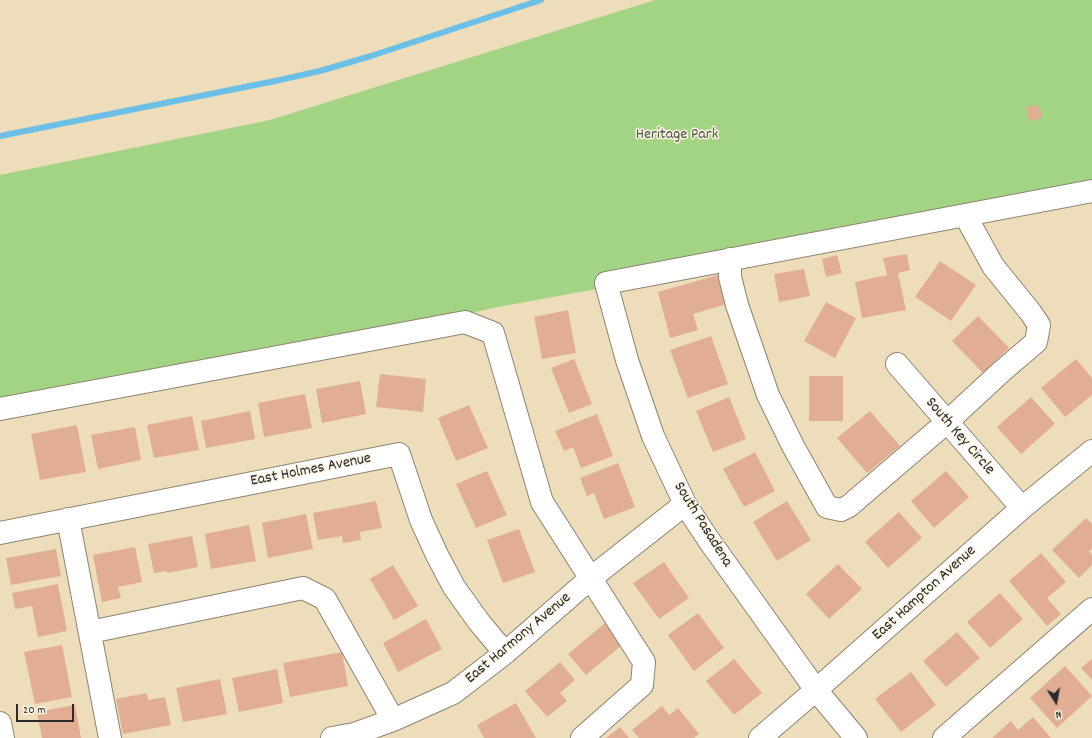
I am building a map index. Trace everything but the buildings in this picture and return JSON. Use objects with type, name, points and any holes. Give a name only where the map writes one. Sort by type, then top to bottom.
[{"type":"street","points":[[965,215],[993,266],[1039,325],[1036,342],[849,506],[841,510],[827,507],[793,446],[768,395],[737,305],[730,277],[730,259],[1092,191]]},
{"type":"street","name":"South Pasadena","points":[[730,259],[606,283],[626,360],[653,436],[685,504],[708,539],[816,690],[856,738]]},
{"type":"street","points":[[0,409],[465,322],[493,333],[542,502],[644,662],[642,685],[582,738]]},
{"type":"street","name":"South Key Circle","points":[[897,364],[1022,508]]},
{"type":"street","name":"East Hampton Avenue","points":[[760,738],[1022,508],[1092,451]]},
{"type":"street","name":"East Holmes Avenue","points":[[0,533],[399,454],[421,520],[454,587],[479,622],[505,653]]},
{"type":"street","name":"East Harmony Avenue","points":[[332,738],[354,734],[394,720],[453,693],[505,653],[591,578],[685,504]]},
{"type":"street","points":[[68,519],[110,738]]},
{"type":"street","points":[[90,632],[303,588],[325,599],[394,720]]},
{"type":"street","points":[[944,738],[1092,609]]},
{"type":"street","points":[[0,723],[3,738]]},
{"type":"green space","name":"Heritage Park","points":[[655,0],[1092,0],[1092,199],[498,307],[0,414],[0,175],[270,120]]},
{"type":"waterway","points":[[0,136],[320,71],[371,56],[541,0]]}]
